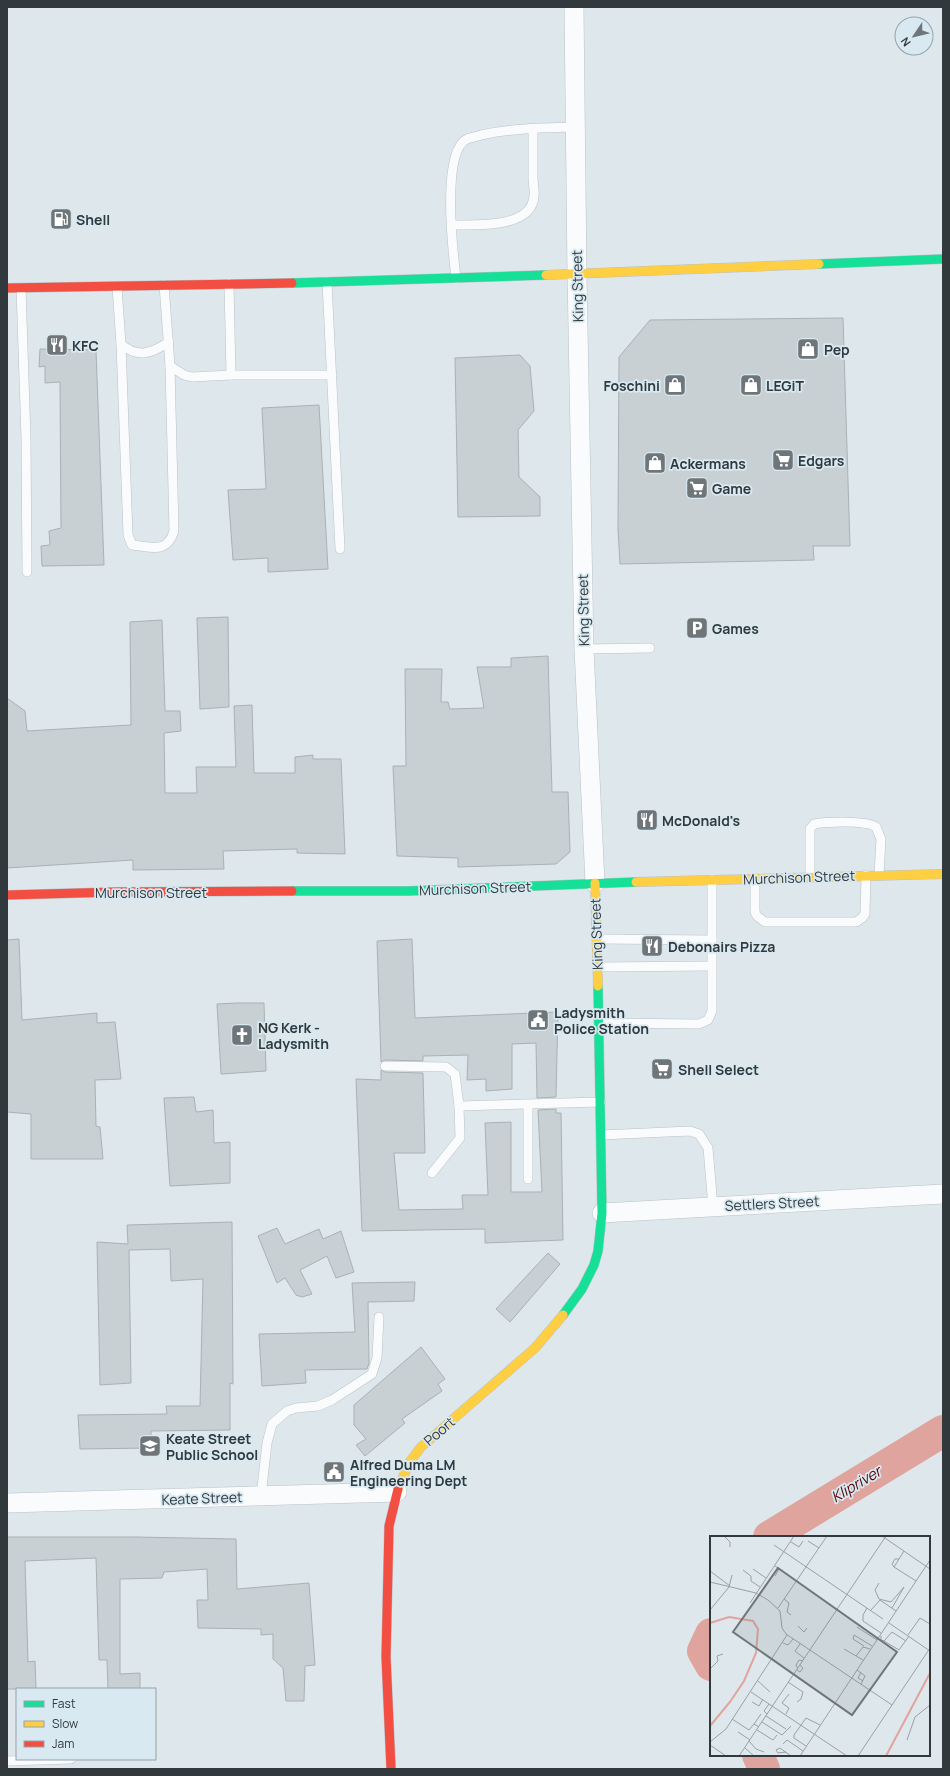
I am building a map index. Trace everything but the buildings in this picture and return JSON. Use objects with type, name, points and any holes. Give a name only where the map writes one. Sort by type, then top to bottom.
[{"type":"main road","points":[[7,288],[327,282],[577,274],[943,259]]},
{"type":"main road","name":"Murchison Street","points":[[7,895],[116,892],[408,891],[595,883],[943,874]]},
{"type":"main road","name":"King Street","points":[[595,883],[598,967],[602,1213]]},
{"type":"main road","name":"Poort","points":[[391,1769],[386,1657],[388,1554],[389,1526],[397,1492],[409,1463],[421,1447],[534,1348],[567,1311],[582,1289],[594,1265],[598,1251],[602,1213]]},
{"type":"street","name":"King Street","points":[[574,7],[584,649],[595,883]]},
{"type":"street","name":"Settlers Street","points":[[602,1213],[943,1194]]},
{"type":"street","name":"Keate Street","points":[[7,1503],[397,1492]]},
{"type":"lane","points":[[456,278],[450,177],[458,148],[466,140],[502,130],[576,127]]},
{"type":"lane","points":[[452,225],[488,225],[516,218],[524,214],[530,208],[534,197],[532,129]]},
{"type":"lane","points":[[327,282],[340,549]]},
{"type":"lane","points":[[229,284],[231,375]]},
{"type":"lane","points":[[117,287],[121,344],[128,535],[132,545],[160,548],[167,544],[174,531],[170,366],[164,285]]},
{"type":"lane","points":[[21,288],[26,439],[27,572]]},
{"type":"lane","points":[[121,344],[133,352],[148,353],[169,342]]},
{"type":"lane","points":[[170,366],[192,377],[231,375],[332,375]]},
{"type":"lane","points":[[584,649],[650,648]]},
{"type":"lane","points":[[810,877],[810,829],[814,824],[830,823],[869,823],[876,827],[881,839],[879,875]]},
{"type":"lane","points":[[755,878],[756,912],[761,920],[765,922],[840,923],[856,922],[865,914],[866,875]]},
{"type":"lane","points":[[599,1023],[699,1024],[706,1022],[711,1016],[712,880]]},
{"type":"lane","points":[[597,939],[712,940]]},
{"type":"lane","points":[[598,967],[712,966]]},
{"type":"lane","points":[[385,1066],[449,1068],[454,1074],[456,1082],[460,1138],[432,1173]]},
{"type":"lane","points":[[458,1106],[600,1102]]},
{"type":"lane","points":[[528,1105],[528,1179]]},
{"type":"lane","points":[[601,1135],[690,1131],[699,1134],[708,1148],[713,1207]]},
{"type":"lane","points":[[261,1496],[267,1443],[272,1424],[287,1411],[296,1408],[318,1406],[332,1400],[372,1374],[377,1358],[379,1318]]},
{"type":"lane","points":[[7,1761],[39,1760]]},
{"type":"waterway","name":"Klipriver","points":[[771,1536],[943,1431]]},
{"type":"waterway","name":"Klipriver","points":[[710,1636],[703,1651],[710,1663]]},
{"type":"waterway","name":"Klipriver","points":[[758,1756],[764,1769]]},
{"type":"traffic: fast","points":[[819,264],[943,259]]},
{"type":"traffic: fast","points":[[292,283],[546,275]]},
{"type":"traffic: fast","points":[[292,891],[408,891],[636,882]]},
{"type":"traffic: fast","points":[[563,1315],[582,1289],[594,1265],[598,1251],[602,1213],[598,986]]},
{"type":"traffic: slow","points":[[546,275],[819,264]]},
{"type":"traffic: slow","points":[[636,882],[943,874]]},
{"type":"traffic: slow","points":[[595,883],[598,986]]},
{"type":"traffic: slow","points":[[398,1489],[409,1463],[421,1447],[535,1348],[563,1315]]},
{"type":"traffic: jam","points":[[7,288],[292,283]]},
{"type":"traffic: jam","points":[[7,895],[116,892],[292,891]]},
{"type":"traffic: jam","points":[[391,1769],[386,1657],[389,1526],[398,1489]]},
{"type":"place","name":"Shell","points":[[61,219]]},
{"type":"place","name":"KFC","points":[[57,345]]},
{"type":"place","name":"Pep","points":[[808,349]]},
{"type":"place","name":"Foschini","points":[[675,385]]},
{"type":"place","name":"LEGiT","points":[[751,385]]},
{"type":"place","name":"Edgars","points":[[783,460]]},
{"type":"place","name":"Ackermans","points":[[655,463]]},
{"type":"place","name":"Game","points":[[697,488]]},
{"type":"place","name":"Games","points":[[697,628]]},
{"type":"place","name":"McDonald's","points":[[647,820]]},
{"type":"place","name":"Debonairs Pizza","points":[[652,946]]},
{"type":"place","name":"Ladysmith Police Station","points":[[538,1020]]},
{"type":"place","name":"NG Kerk - Ladysmith","points":[[242,1035]]},
{"type":"place","name":"Shell Select","points":[[662,1069]]},
{"type":"place","name":"Keate Street Public School","points":[[150,1446]]},
{"type":"place","name":"Alfred Duma LM Engineering Dept","points":[[334,1472]]}]
